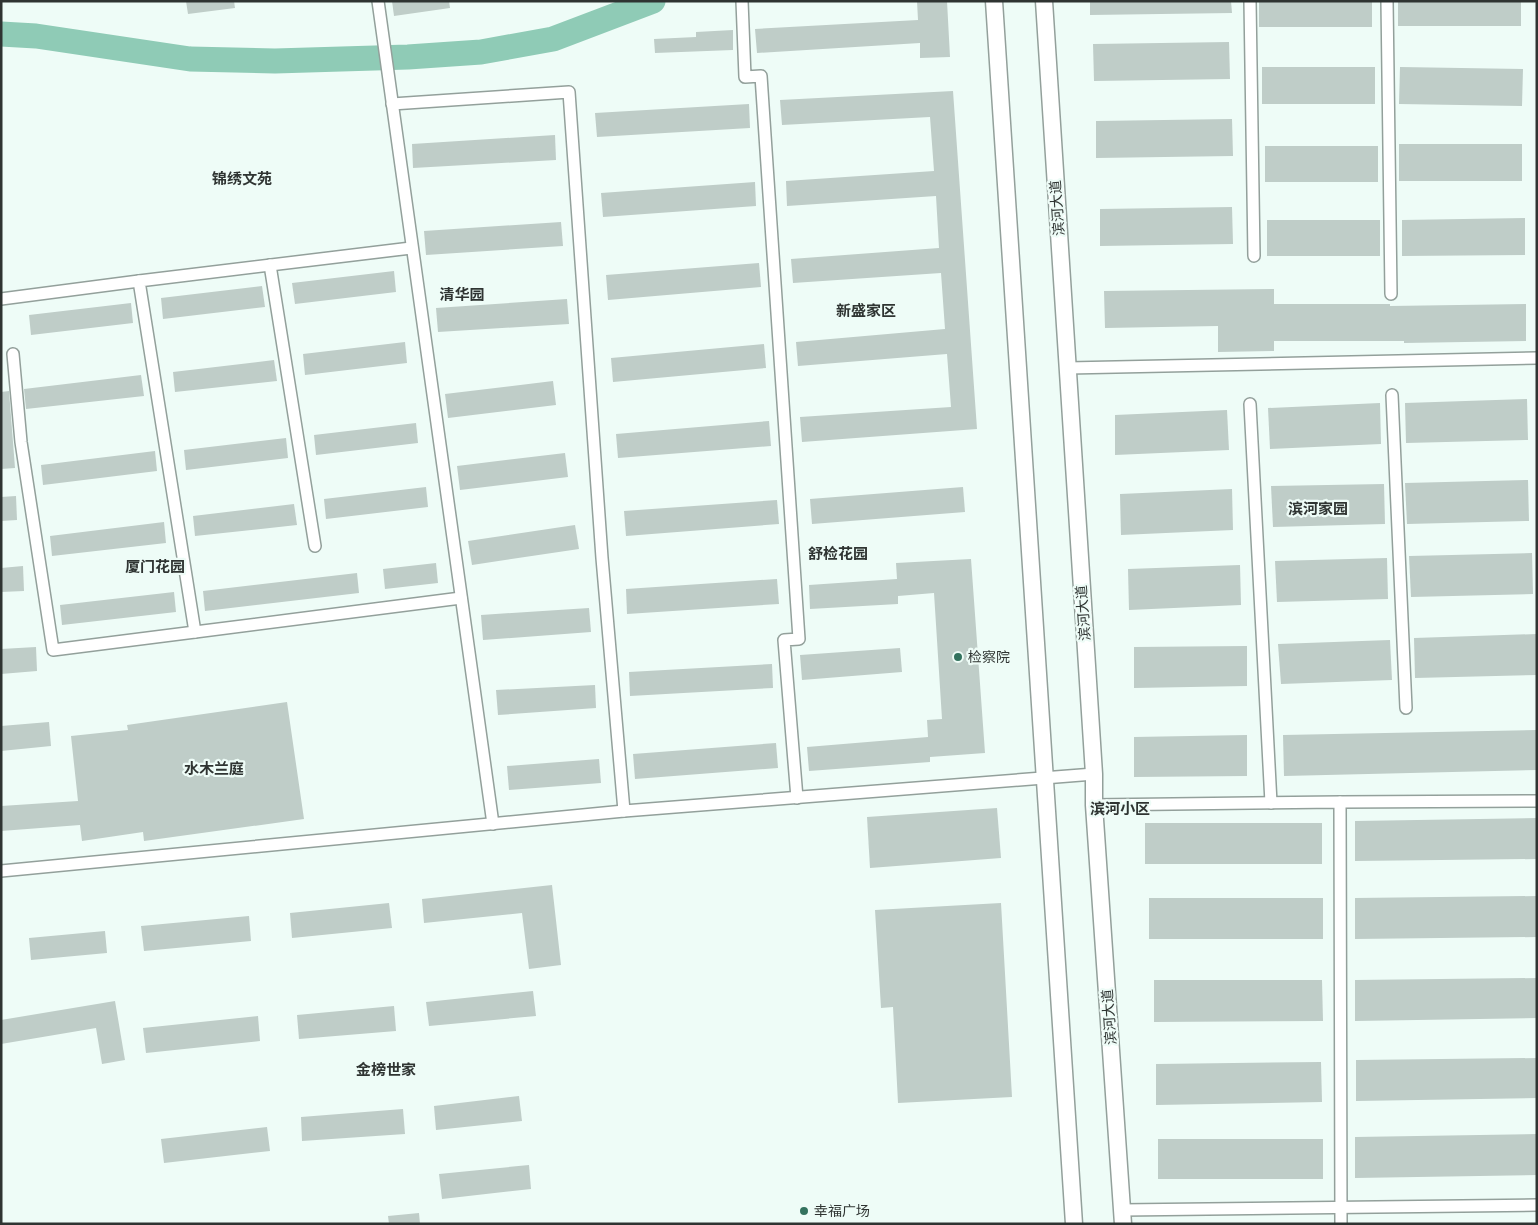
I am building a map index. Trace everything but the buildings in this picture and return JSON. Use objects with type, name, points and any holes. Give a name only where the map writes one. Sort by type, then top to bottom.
[{"type":"main road","points":[[994,1],[1074,1224]]},
{"type":"main road","name":"滨河大道","points":[[1044,1],[1094,774],[1094,805],[1123,1217]]},
{"type":"street","points":[[378,1],[493,824]]},
{"type":"street","points":[[742,1],[745,77],[761,76],[762,86],[799,639],[784,640],[797,798]]},
{"type":"street","points":[[1250,1],[1254,256]]},
{"type":"street","points":[[1387,1],[1391,294]]},
{"type":"street","points":[[392,104],[569,92],[602,558],[624,812]]},
{"type":"street","points":[[1,299],[411,248]]},
{"type":"street","points":[[270,266],[315,546]]},
{"type":"street","points":[[139,281],[195,632]]},
{"type":"street","points":[[13,354],[22,442],[53,650],[461,598]]},
{"type":"street","points":[[1068,368],[1537,358]]},
{"type":"street","points":[[1392,395],[1406,708]]},
{"type":"street","points":[[1250,404],[1271,803]]},
{"type":"street","points":[[1,871],[624,812],[1094,774]]},
{"type":"street","points":[[1094,805],[1537,801]]},
{"type":"street","points":[[1340,802],[1341,1224]]},
{"type":"street","points":[[1123,1217],[1340,1207],[1537,1206]]},
{"type":"waterway","points":[[1,34],[36,36],[190,59],[275,61],[408,57],[481,52],[553,39],[653,1]]},
{"type":"place","name":"检察院","points":[[958,657]]},
{"type":"place","name":"幸福广场","points":[[804,1211]]},
{"type":"district","name":"锦绣文苑","points":[[242,179]]},
{"type":"district","name":"清华园","points":[[462,295]]},
{"type":"district","name":"新盛家区","points":[[866,311]]},
{"type":"district","name":"滨河家园","points":[[1318,509]]},
{"type":"district","name":"舒检花园","points":[[838,554]]},
{"type":"district","name":"厦门花园","points":[[155,567]]},
{"type":"district","name":"水木兰庭","points":[[214,769]]},
{"type":"district","name":"滨河小区","points":[[1120,809]]},
{"type":"district","name":"金榜世家","points":[[386,1070]]}]
